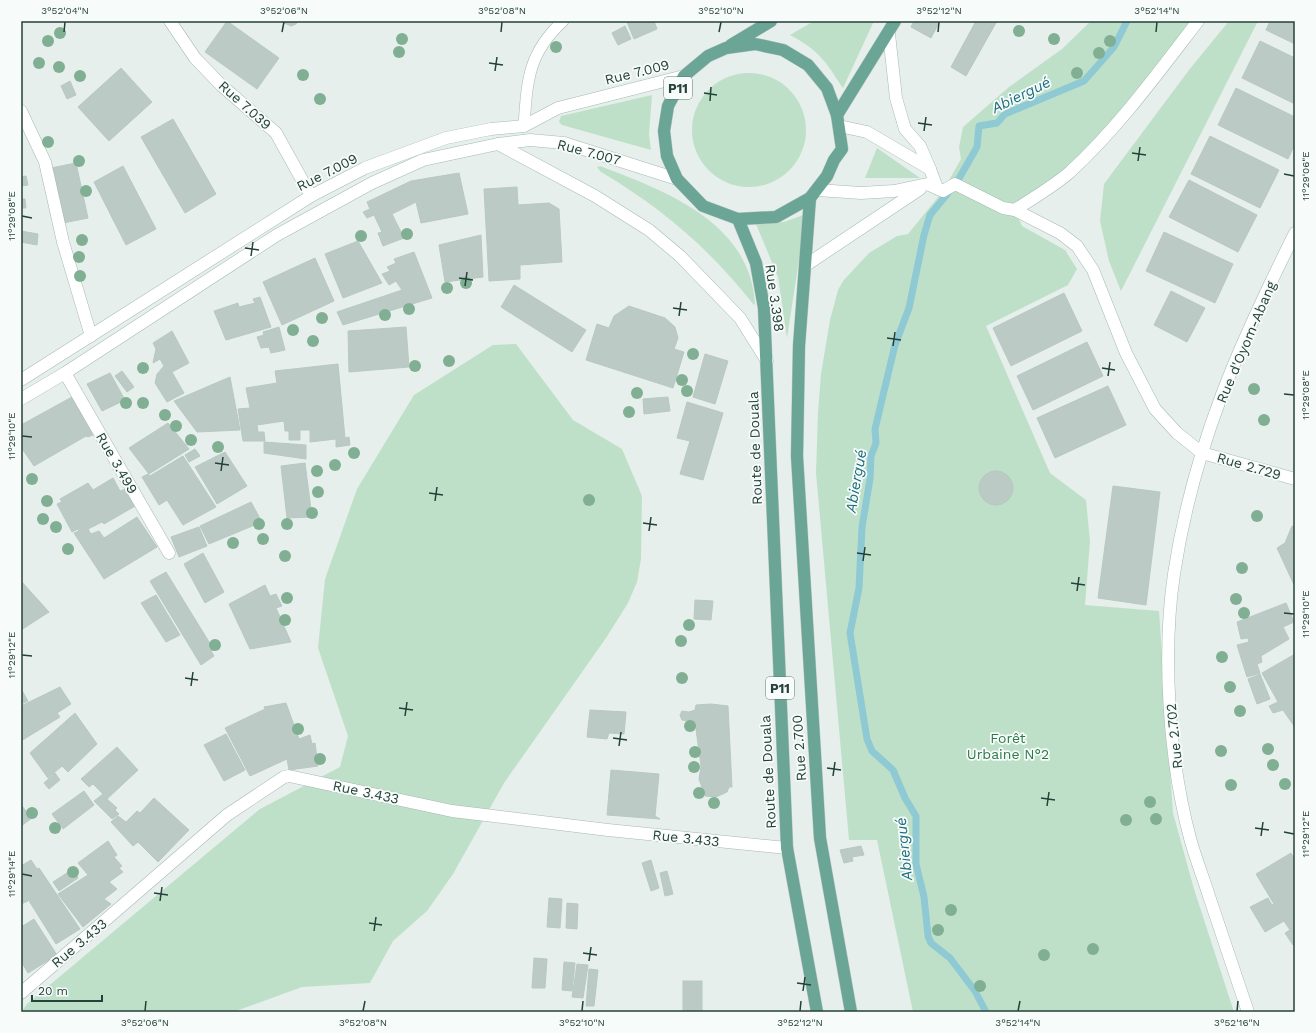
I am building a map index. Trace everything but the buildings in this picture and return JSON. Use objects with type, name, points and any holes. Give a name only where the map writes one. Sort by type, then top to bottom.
[{"type":"main road","name":"Rue 7.039","points":[[170,21],[195,58],[221,85],[276,133],[311,196]]},
{"type":"main road","name":"P11","points":[[726,48],[755,44],[783,50],[808,65],[827,88],[838,120],[842,149],[834,160],[827,176],[813,194],[776,217],[738,219],[703,206],[677,179],[667,156],[664,131],[668,106],[684,76],[708,56],[726,48],[771,21]]},
{"type":"main road","points":[[895,21],[889,34],[838,120],[867,132],[930,169]]},
{"type":"main road","points":[[1009,209],[1068,173],[1093,150],[1160,70],[1198,21]]},
{"type":"main road","points":[[889,34],[896,98],[905,129],[920,146],[930,169],[932,186]]},
{"type":"main road","name":"Rue 7.009","points":[[21,380],[311,196],[365,168],[446,138],[491,129],[524,126],[558,108],[684,76]]},
{"type":"main road","points":[[21,111],[45,162],[62,242],[91,336]]},
{"type":"main road","name":"Rue 7.007","points":[[498,144],[530,140],[564,143],[677,179]]},
{"type":"main road","points":[[21,399],[65,373],[277,235],[372,183],[423,160],[498,144],[595,196],[649,230],[680,256],[740,318],[767,361]]},
{"type":"main road","points":[[813,194],[894,191],[932,186],[943,191],[955,184],[1060,232],[1077,246],[1093,270],[1126,353],[1155,409],[1178,433],[1202,453]]},
{"type":"main road","points":[[806,265],[932,186]]},
{"type":"main road","name":"P11","points":[[806,265],[813,194]]},
{"type":"main road","name":"Rue 3.398","points":[[738,219],[756,263],[764,308],[767,361]]},
{"type":"main road","name":"Rue d'Oyom-Abang","points":[[1202,453],[1221,397],[1244,340],[1295,233]]},
{"type":"main road","name":"Rue 2.700","points":[[806,265],[799,346],[797,456],[820,838],[851,1012]]},
{"type":"main road","name":"Route de Douala","points":[[767,361],[787,848],[817,1012]]},
{"type":"main road","name":"Rue 3.499","points":[[65,373],[169,553]]},
{"type":"main road","name":"Rue 2.729","points":[[1202,453],[1295,480]]},
{"type":"main road","name":"Rue 2.702","points":[[1202,453],[1183,529],[1174,575],[1170,626],[1169,693],[1179,781],[1190,838],[1248,1012]]},
{"type":"main road","name":"Rue 3.433","points":[[21,994],[227,815],[284,777],[289,776],[452,811],[608,830],[787,848]]},
{"type":"lane","points":[[524,126],[527,91],[531,69],[538,51],[551,32],[564,21]]},
{"type":"green space","points":[[814,21],[874,21],[843,88],[821,57],[808,46],[790,35]]},
{"type":"green space","name":"Forêt Urbaine N°2","points":[[1091,21],[1198,21],[1093,150],[1015,210],[1022,226],[1065,250],[1077,269],[1068,285],[986,326],[1050,473],[1086,500],[1090,541],[1085,605],[1159,611],[1173,813],[1194,889],[1234,1012],[913,1012],[877,840],[849,840],[816,473],[821,374],[830,320],[838,290],[843,281],[869,253],[897,236],[908,234],[943,191],[961,159],[959,147],[963,127],[1009,87],[1062,49]]},
{"type":"green space","points":[[1229,21],[1258,21],[1121,291],[1109,261],[1100,221],[1104,184],[1189,70]]},
{"type":"green space","points":[[749,73],[771,77],[789,90],[802,108],[806,130],[802,152],[789,170],[771,183],[749,187],[727,183],[709,170],[696,152],[692,130],[696,108],[709,90],[727,77]]},
{"type":"green space","points":[[652,95],[649,134],[651,150],[562,125],[559,122],[561,116]]},
{"type":"green space","points":[[877,148],[920,178],[865,178]]},
{"type":"green space","points":[[600,166],[677,199],[700,214],[721,231],[738,251],[750,276],[755,304],[754,305],[720,266],[684,231],[644,200],[601,172],[597,167]]},
{"type":"green space","points":[[806,214],[787,338],[778,277],[756,224],[784,222]]},
{"type":"green space","points":[[516,344],[573,420],[622,449],[642,496],[641,559],[637,582],[628,603],[606,638],[504,783],[453,874],[427,911],[393,941],[370,983],[302,987],[233,1012],[21,1012],[27,1004],[260,809],[340,767],[348,736],[318,648],[325,579],[357,489],[414,395],[493,345]]},
{"type":"waterway","name":"Abiergué","points":[[986,1012],[975,991],[950,958],[931,943],[928,936],[924,897],[916,864],[916,816],[905,798],[893,770],[872,751],[867,739],[850,633],[859,588],[862,527],[870,479],[871,456],[876,443],[875,429],[895,345],[909,308],[924,235],[930,215],[957,182],[977,147],[979,126],[997,123],[1005,114],[1084,81],[1114,47],[1127,21]]}]
